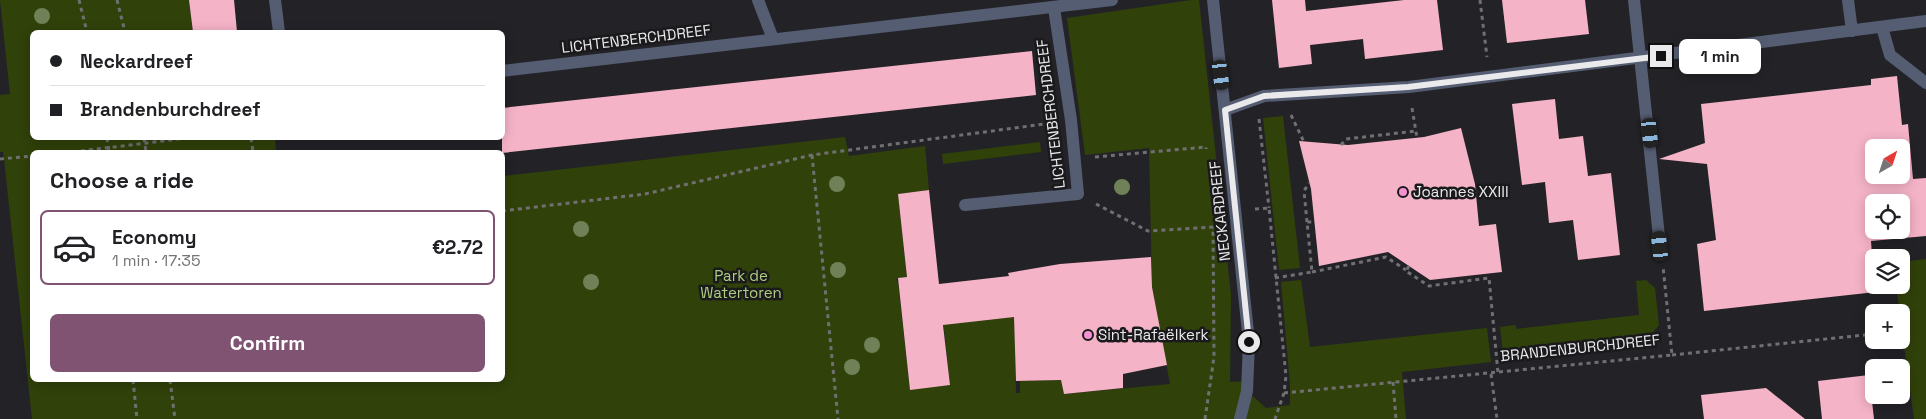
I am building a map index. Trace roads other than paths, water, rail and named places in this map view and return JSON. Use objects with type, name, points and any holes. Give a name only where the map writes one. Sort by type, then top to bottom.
[{"type":"street","points":[[275,0],[279,30]]},
{"type":"street","points":[[758,0],[773,39]]},
{"type":"street","name":"LICHTENBERCHDREEF","points":[[505,71],[1112,0]]},
{"type":"street","name":"NECKARDREEF","points":[[1213,0],[1249,342],[1247,391],[1240,419]]},
{"type":"street","points":[[1634,0],[1642,58],[1660,246]]},
{"type":"street","points":[[1848,0],[1852,31]]},
{"type":"street","name":"LICHTENBERCHDREEF","points":[[965,206],[1078,194],[1071,120],[1054,8]]},
{"type":"street","points":[[1225,110],[1264,96],[1408,87],[1489,78],[1926,22]]},
{"type":"street","points":[[1882,27],[1890,55],[1926,83]]},
{"type":"place","name":"Joannes XXIII","points":[[1403,192]]},
{"type":"place","name":"Sint-Rafaëlkerk","points":[[1088,335]]},
{"type":"park label","name":"Park de Watertoren","points":[[741,284]]}]
